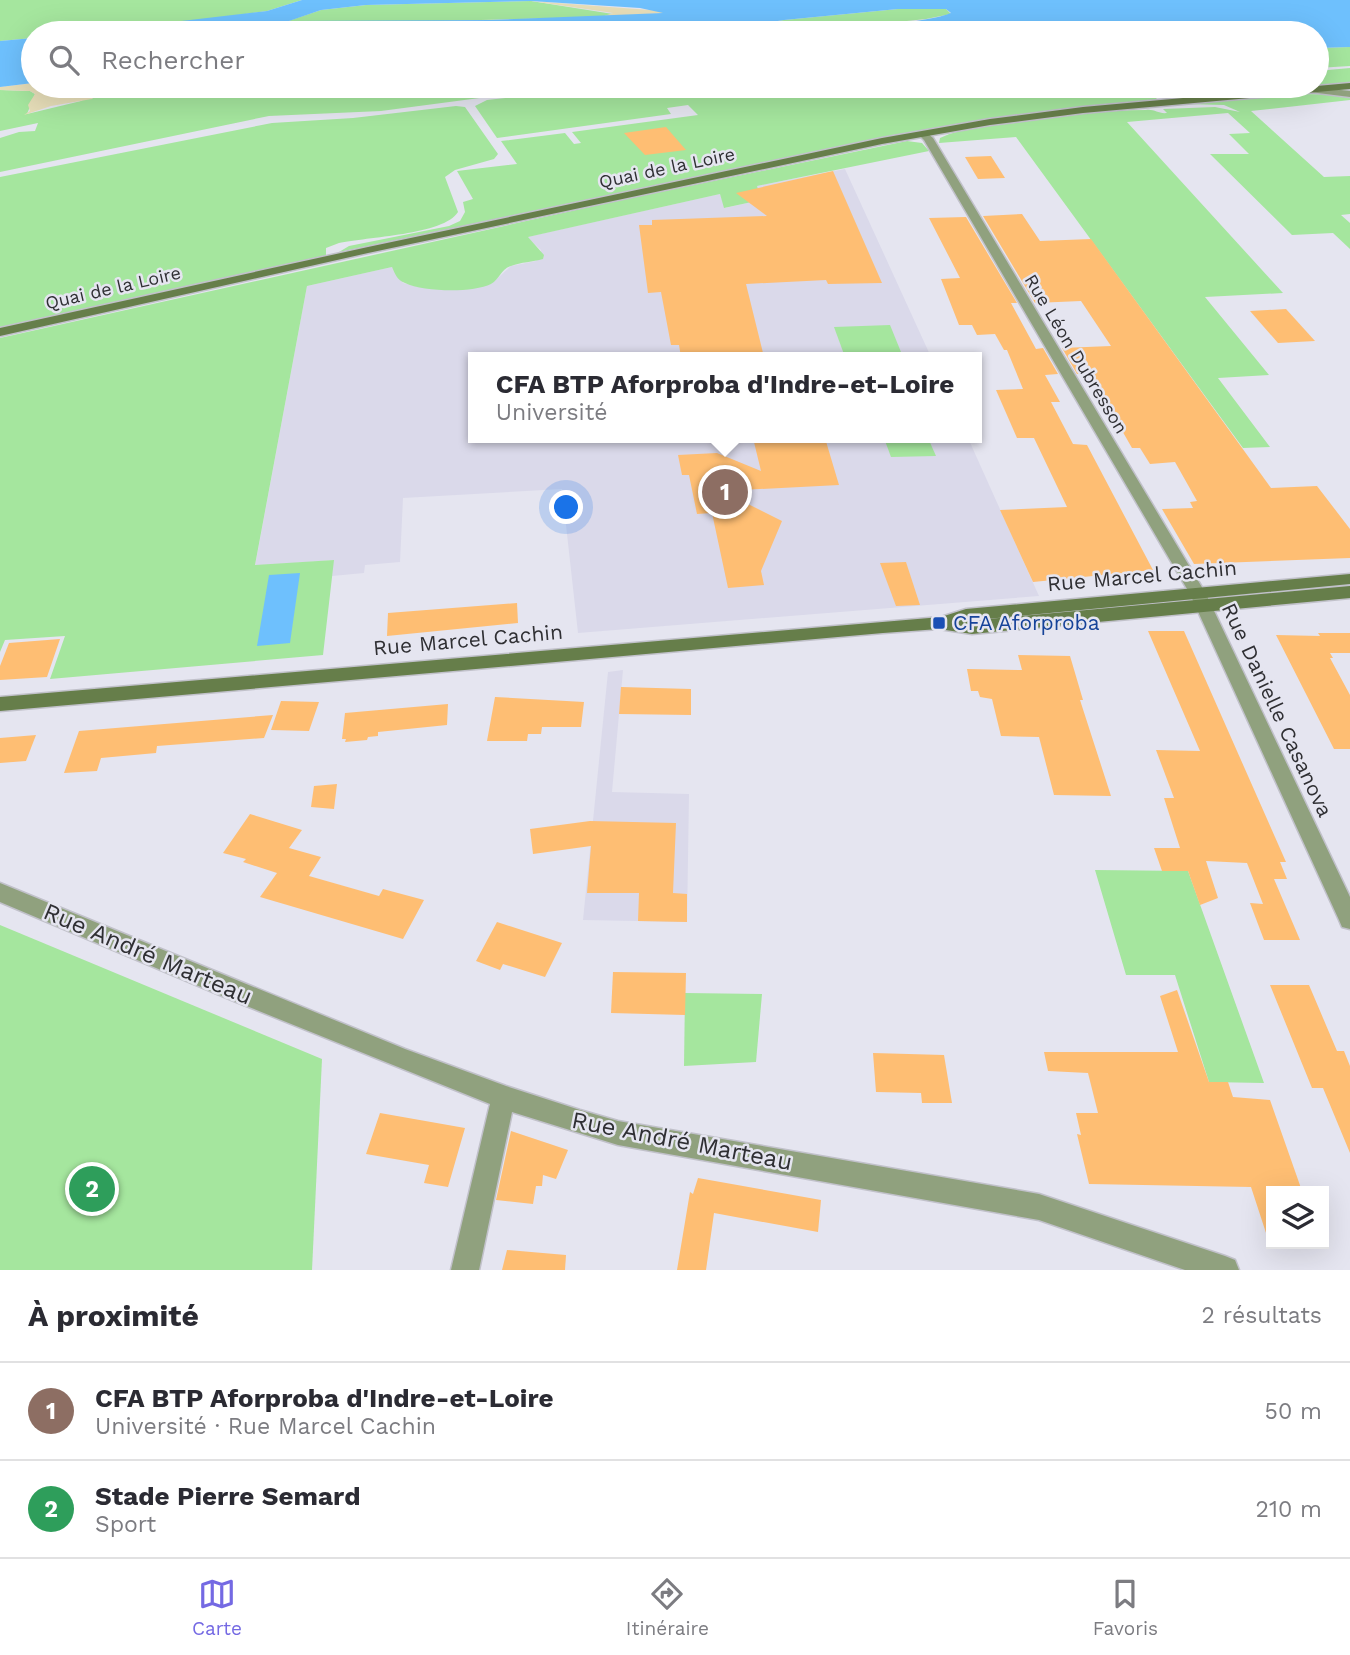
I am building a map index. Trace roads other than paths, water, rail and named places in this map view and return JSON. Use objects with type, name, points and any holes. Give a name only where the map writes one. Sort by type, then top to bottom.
[{"type":"main road","name":"Quai de la Loire","points":[[1329,88],[1350,86]]},
{"type":"main road","name":"Quai de la Loire","points":[[0,331],[619,196],[923,134],[1083,110],[1221,98]]},
{"type":"main road","name":"Rue Marcel Cachin","points":[[0,704],[939,623],[972,628],[1201,601],[1350,579]]},
{"type":"main road","name":"Rue Marcel Cachin","points":[[1201,601],[1350,592]]},
{"type":"street","points":[[1329,91],[1350,93]]},
{"type":"street","name":"Rue Léon Dubresson","points":[[923,134],[928,138],[1201,601]]},
{"type":"street","name":"Rue Danielle Casanova","points":[[1201,601],[1350,920]]},
{"type":"street","name":"Rue André Marteau","points":[[0,892],[144,954],[503,1099],[618,1133],[1039,1207],[1225,1270]]},
{"type":"street","points":[[464,1270],[503,1099]]},
{"type":"water","points":[[302,0],[1350,0],[1350,47],[1329,48],[1329,21],[916,21],[951,13],[946,9],[898,9],[778,21],[289,21],[182,21],[267,11]],"holes":[[[531,1],[640,8],[663,13],[491,20],[289,21],[321,10],[366,5]]]},
{"type":"water","points":[[21,39],[21,84],[0,87],[0,41]]},
{"type":"water","points":[[300,573],[290,643],[257,646],[269,575]]},
{"type":"place","name":"CFA BTP Aforproba d'Indre-et-Loire","points":[[725,492]]},
{"type":"place","name":"CFA Aforproba","points":[[939,623]]},
{"type":"place","name":"Stade Pierre Semard","points":[[92,1189]]}]
